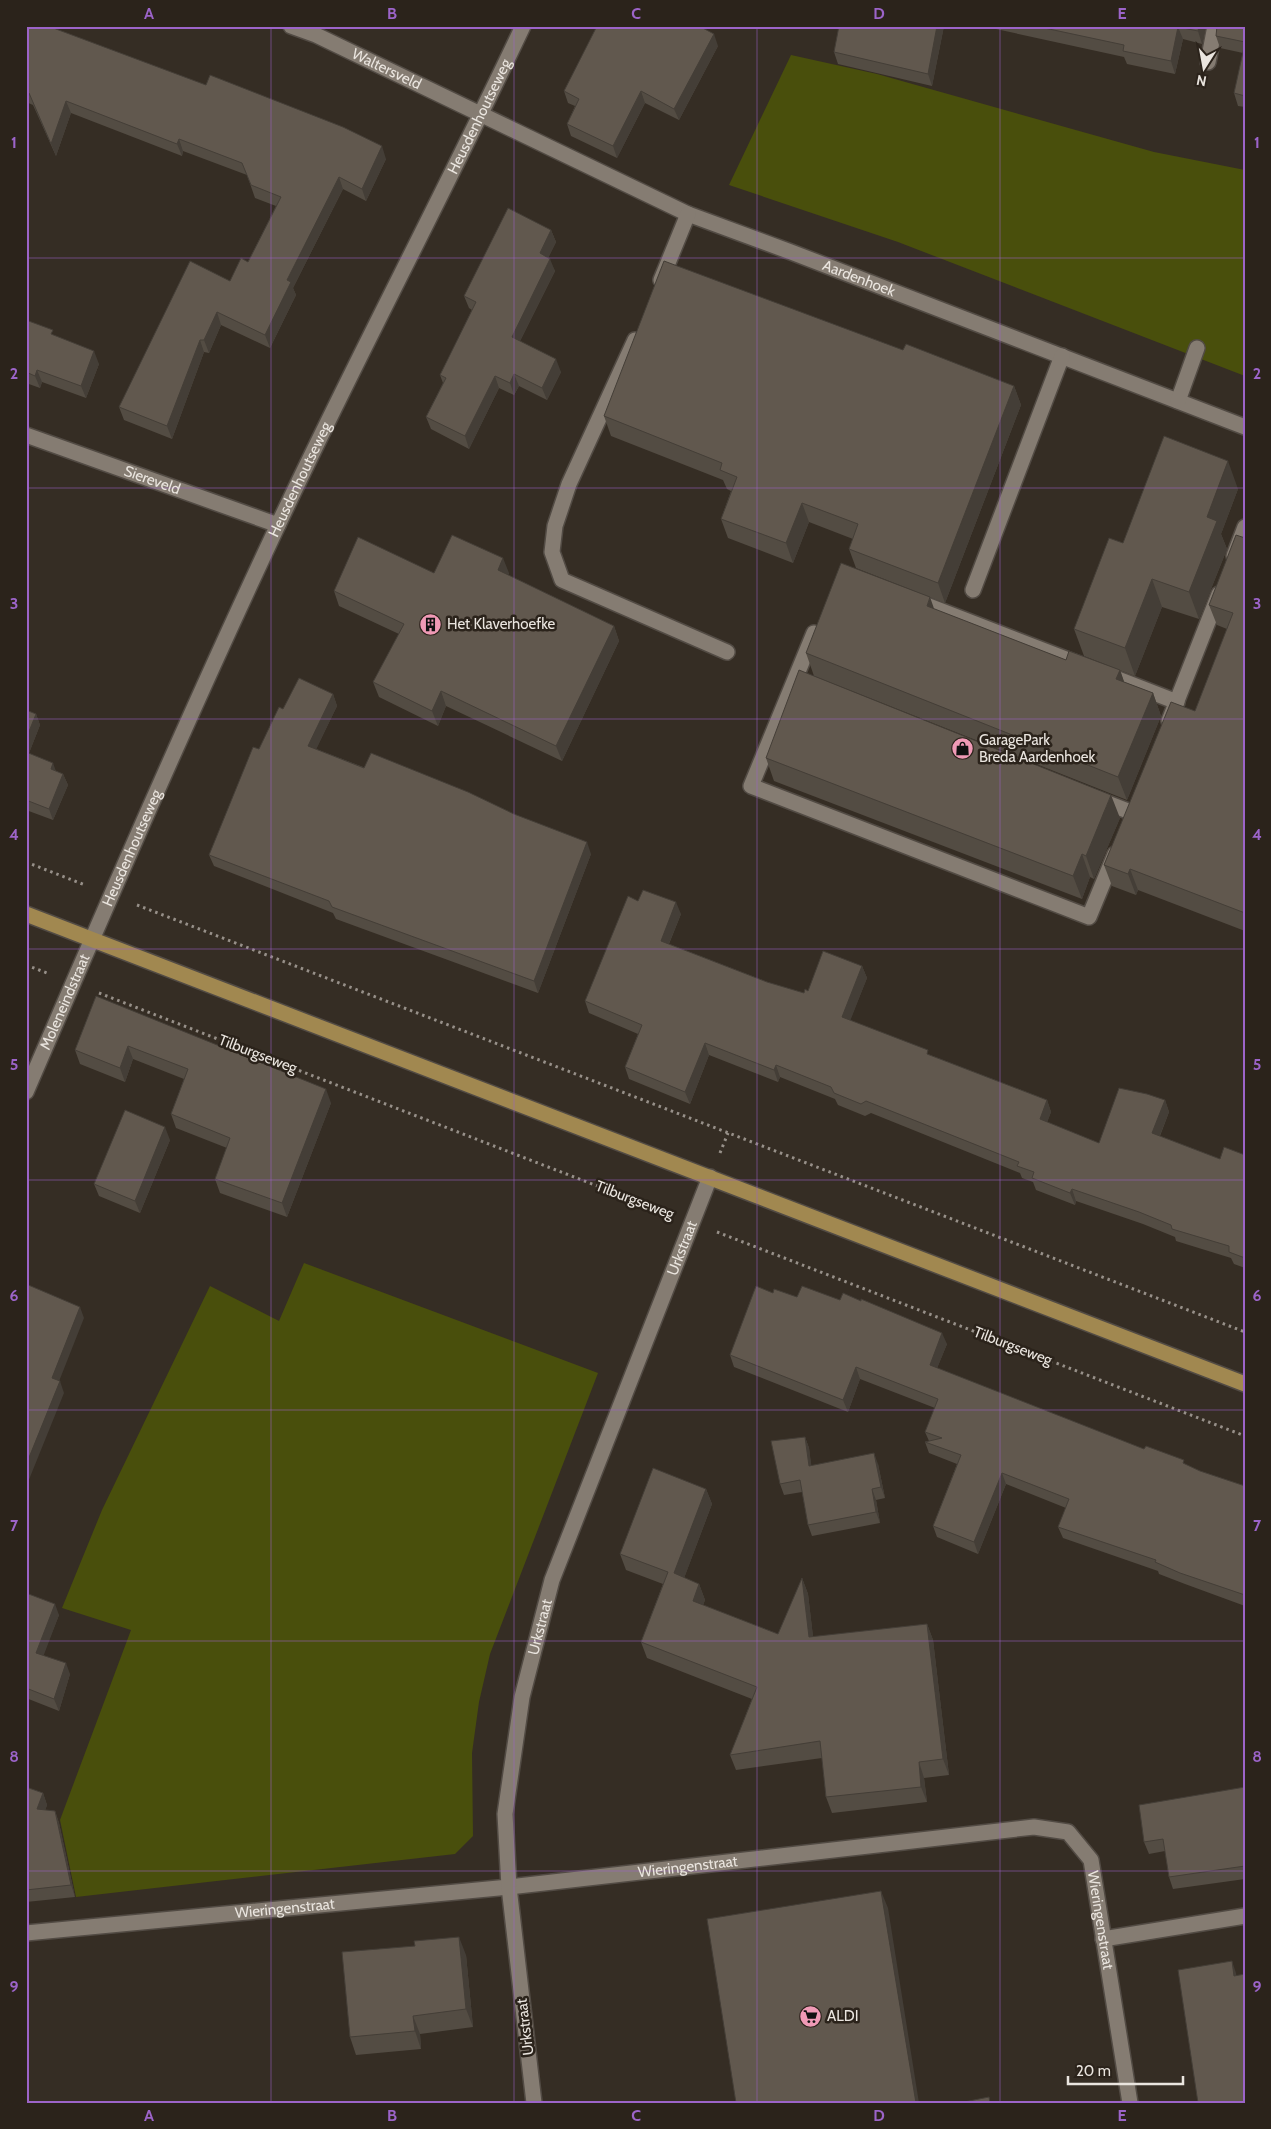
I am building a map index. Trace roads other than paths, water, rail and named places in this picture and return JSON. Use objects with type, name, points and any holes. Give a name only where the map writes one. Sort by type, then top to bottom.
[{"type":"main road","points":[[26,914],[1245,1384]]},
{"type":"street","name":"Waltersveld","points":[[291,26],[316,35],[481,115]]},
{"type":"street","name":"Heusdenhoutseweg","points":[[92,940],[278,524],[481,115],[523,26]]},
{"type":"street","points":[[1208,62],[1215,26]]},
{"type":"street","name":"Aardenhoek","points":[[481,115],[688,214],[1245,427]]},
{"type":"street","points":[[657,290],[688,214]]},
{"type":"street","points":[[642,325],[569,484],[555,526],[552,552],[562,580],[727,652]]},
{"type":"street","points":[[1178,401],[1197,348]]},
{"type":"street","points":[[973,590],[1062,356]]},
{"type":"street","name":"Siereveld","points":[[26,435],[278,524]]},
{"type":"street","points":[[1162,739],[1245,527]]},
{"type":"street","points":[[904,596],[1177,702]]},
{"type":"street","points":[[821,616],[751,786],[1089,917],[1134,808],[1087,795]]},
{"type":"street","points":[[796,678],[814,685]]},
{"type":"street","name":"Moleneindstraat","points":[[26,1092],[92,940]]},
{"type":"street","name":"Urkstraat","points":[[534,2103],[509,1887],[504,1814],[522,1697],[552,1580],[710,1177]]},
{"type":"street","name":"Wieringenstraat","points":[[26,1933],[509,1887],[1034,1827],[1068,1832],[1091,1860],[1130,2103]]},
{"type":"street","points":[[1103,1938],[1245,1916]]},
{"type":"place","name":"Het Klaverhoefke","points":[[431,624]]},
{"type":"place","name":"GaragePark Breda Aardenhoek","points":[[963,749]]},
{"type":"place","name":"ALDI","points":[[811,2016]]}]
